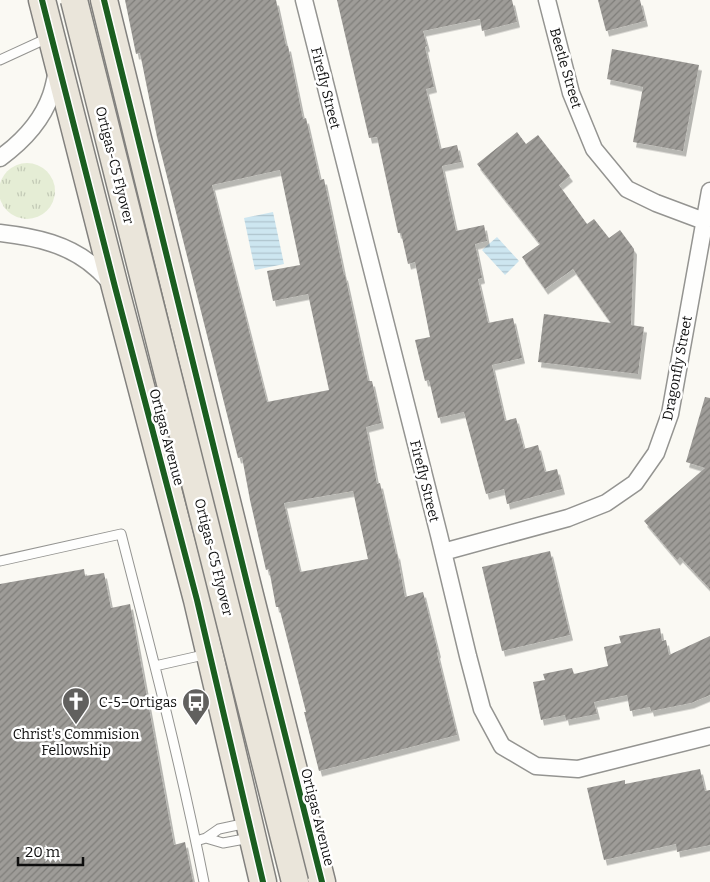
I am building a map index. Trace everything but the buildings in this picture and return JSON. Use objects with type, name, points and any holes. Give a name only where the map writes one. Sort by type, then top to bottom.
[{"type":"main road","name":"Ortigas Avenue","points":[[42,0],[197,600],[263,882]]},
{"type":"main road","name":"Ortigas-C5 Flyover","points":[[74,0],[295,882]]},
{"type":"main road","name":"Ortigas Avenue","points":[[104,0],[322,882]]},
{"type":"main road","points":[[197,600],[207,608],[219,612],[226,611],[240,603],[248,587]]},
{"type":"main road","points":[[209,648],[210,635],[216,624],[228,617],[245,618],[258,628]]},
{"type":"street","name":"Firefly Street","points":[[304,0],[482,709],[502,746],[536,766],[578,769],[710,736]]},
{"type":"street","name":"Beetle Street","points":[[547,0],[571,93],[594,150],[627,189],[656,203],[704,221]]},
{"type":"street","points":[[0,158],[28,134],[44,112],[58,67]]},
{"type":"street","name":"Dragonfly Street","points":[[443,552],[568,518],[606,503],[635,483],[656,453],[670,414],[710,192]]},
{"type":"street","points":[[0,233],[26,236],[75,252],[97,268],[115,287]]},
{"type":"lane","points":[[0,60],[51,36]]},
{"type":"lane","points":[[0,561],[121,534],[155,666],[204,882]]},
{"type":"lane","points":[[155,666],[209,648]]},
{"type":"lane","points":[[196,841],[206,838],[219,829],[250,830]]},
{"type":"lane","points":[[206,838],[223,843],[250,830]]},
{"type":"green space","points":[[27,163],[38,165],[47,171],[53,180],[55,191],[53,202],[47,211],[38,217],[27,219],[16,217],[7,211],[1,202],[-1,191],[1,180],[7,171],[16,165]]},
{"type":"water","points":[[273,212],[284,264],[255,270],[244,218]]},
{"type":"water","points":[[497,237],[519,261],[505,275],[482,250]]},
{"type":"cycle path","points":[[42,0],[197,600],[263,882]]},
{"type":"cycle path","points":[[104,0],[322,882]]},
{"type":"place","name":"Christ's Commision Fellowship","points":[[76,725]]},
{"type":"place","name":"C-5–Ortigas","points":[[196,726]]}]
